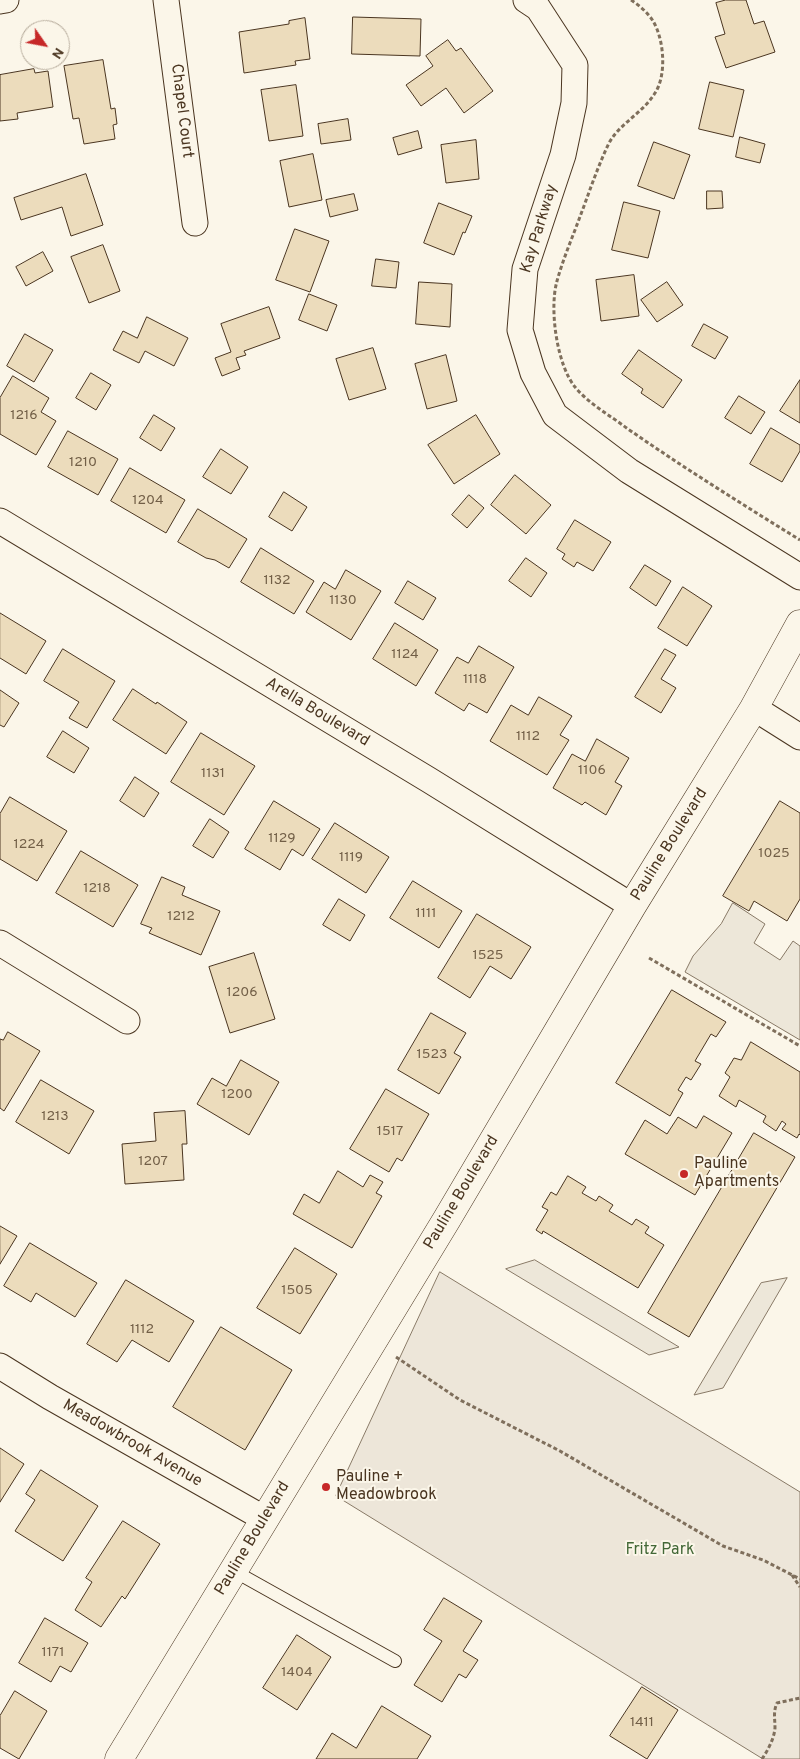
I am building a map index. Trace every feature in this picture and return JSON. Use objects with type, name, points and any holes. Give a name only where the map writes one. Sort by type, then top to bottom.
[{"type":"street","points":[[0,1],[6,0]]},
{"type":"street","name":"Chapel Court","points":[[166,0],[195,223]]},
{"type":"street","name":"Kay Parkway","points":[[526,0],[538,8],[575,65],[574,103],[563,155],[525,269],[520,330],[533,373],[555,415],[629,471],[800,577]]},
{"type":"street","name":"Arella Boulevard","points":[[0,521],[438,785],[632,906]]},
{"type":"street","name":"Pauline Boulevard","points":[[119,1759],[447,1219],[632,906],[754,708],[800,624]]},
{"type":"street","points":[[754,708],[800,737]]},
{"type":"street","points":[[0,942],[127,1021]]},
{"type":"street","name":"Meadowbrook Avenue","points":[[0,1366],[50,1397],[265,1519]]},
{"type":"lane","points":[[234,1570],[395,1661]]},
{"type":"path","points":[[631,0],[653,21],[662,47],[664,67],[656,92],[610,142],[594,179],[556,283],[553,328],[562,361],[574,386],[592,403],[659,451],[800,540]]},
{"type":"path","points":[[649,958],[800,1046]]},
{"type":"path","points":[[408,1363],[460,1400],[560,1451],[723,1546],[763,1560],[800,1579]]},
{"type":"path","points":[[791,1574],[800,1587]]},
{"type":"path","points":[[762,1759],[768,1749],[775,1729],[774,1710],[777,1703],[800,1698]]},
{"type":"green space","name":"Fritz Park","points":[[440,1272],[800,1492],[800,1759],[763,1759],[336,1496]]},
{"type":"shaded area","points":[[733,903],[765,924],[754,943],[780,960],[793,941],[800,946],[800,1040],[685,972],[693,956],[721,924]]},
{"type":"shaded area","points":[[535,1260],[679,1347],[649,1355],[506,1269]]},
{"type":"shaded area","points":[[787,1278],[723,1388],[694,1395],[761,1283]]},
{"type":"building","points":[[726,0],[746,0],[754,24],[764,21],[775,52],[726,68],[715,37],[725,34],[716,3]]},
{"type":"building","points":[[353,17],[421,19],[420,56],[352,54]]},
{"type":"building","points":[[305,18],[310,59],[295,61],[296,65],[244,73],[239,32],[289,24],[289,21]]},
{"type":"building","points":[[448,40],[456,51],[461,48],[493,91],[464,113],[446,88],[421,106],[406,85],[433,66],[426,56]]},
{"type":"building","points":[[103,60],[111,109],[115,108],[117,124],[113,125],[115,139],[84,144],[79,118],[73,119],[65,70],[70,70],[70,65]]},
{"type":"building","points":[[28,70],[34,70],[35,73],[48,71],[53,107],[17,113],[18,119],[0,121],[0,75]]},
{"type":"building","points":[[710,82],[744,90],[733,137],[699,129]]},
{"type":"building","points":[[296,85],[303,136],[269,141],[261,90]]},
{"type":"building","points":[[348,119],[351,140],[321,144],[318,124]]},
{"type":"building","points":[[418,131],[422,148],[398,155],[393,138]]},
{"type":"building","points":[[740,137],[765,144],[760,163],[736,157]]},
{"type":"building","points":[[476,140],[479,179],[446,183],[441,145]]},
{"type":"building","points":[[654,142],[690,155],[674,199],[638,186]]},
{"type":"building","points":[[313,154],[322,200],[289,207],[280,161]]},
{"type":"building","points":[[86,174],[103,225],[71,236],[62,207],[21,220],[14,198]]},
{"type":"building","points":[[707,191],[722,191],[723,208],[707,209]]},
{"type":"building","points":[[354,194],[358,210],[330,217],[326,200]]},
{"type":"building","points":[[624,202],[660,211],[648,258],[612,250]]},
{"type":"building","points":[[439,203],[472,216],[454,255],[424,243]]},
{"type":"building","points":[[295,229],[329,241],[310,292],[276,280]]},
{"type":"building","points":[[103,245],[120,291],[89,303],[71,257]]},
{"type":"building","points":[[43,252],[53,271],[26,286],[16,267]]},
{"type":"building","points":[[376,259],[399,262],[396,288],[372,286]]},
{"type":"building","points":[[634,275],[639,316],[601,321],[596,280]]},
{"type":"building","points":[[419,282],[452,284],[450,327],[416,324]]},
{"type":"building","points":[[667,282],[683,305],[657,322],[641,300]]},
{"type":"building","points":[[309,294],[337,305],[327,331],[299,320]]},
{"type":"building","points":[[269,307],[280,338],[244,351],[246,355],[236,358],[240,369],[222,376],[215,358],[231,352],[221,324]]},
{"type":"building","points":[[147,317],[188,338],[174,366],[145,351],[139,363],[113,350],[123,331],[137,338]]},
{"type":"building","points":[[704,324],[728,337],[715,359],[692,346]]},
{"type":"building","points":[[25,334],[53,350],[34,382],[7,366]]},
{"type":"building","points":[[373,348],[386,389],[349,400],[336,359]]},
{"type":"building","points":[[639,350],[682,380],[663,408],[641,393],[643,389],[622,374]]},
{"type":"building","points":[[446,355],[457,401],[427,409],[415,364]]},
{"type":"building","points":[[91,373],[111,385],[96,410],[76,398]]},
{"type":"building","points":[[13,376],[49,398],[41,412],[56,421],[36,455],[0,434],[0,398]]},
{"type":"building","points":[[800,380],[800,423],[780,411]]},
{"type":"building","points":[[739,396],[765,412],[751,434],[725,418]]},
{"type":"building","points":[[154,415],[175,428],[161,451],[140,438]]},
{"type":"building","points":[[476,415],[500,454],[454,484],[428,445]]},
{"type":"building","points":[[771,428],[800,445],[800,451],[782,482],[750,464]]},
{"type":"building","points":[[68,431],[118,459],[98,495],[48,467]]},
{"type":"building","points":[[221,449],[248,467],[231,494],[203,477]]},
{"type":"building","points":[[130,468],[185,500],[166,533],[111,501]]},
{"type":"building","points":[[515,475],[551,505],[526,534],[491,505]]},
{"type":"building","points":[[284,492],[307,507],[292,531],[269,517]]},
{"type":"building","points":[[469,495],[484,508],[467,528],[452,515]]},
{"type":"building","points":[[198,509],[247,539],[229,568],[215,560],[206,558],[178,542]]},
{"type":"building","points":[[575,520],[611,542],[593,571],[577,562],[574,567],[562,559],[565,554],[557,549]]},
{"type":"building","points":[[261,548],[314,581],[294,614],[241,582]]},
{"type":"building","points":[[526,558],[547,573],[531,597],[509,581]]},
{"type":"building","points":[[645,565],[671,581],[656,606],[630,588]]},
{"type":"building","points":[[346,570],[381,591],[351,640],[306,612],[324,582],[335,589]]},
{"type":"building","points":[[408,581],[436,598],[423,620],[395,603]]},
{"type":"building","points":[[683,587],[712,606],[687,646],[658,628]]},
{"type":"building","points":[[0,613],[46,641],[26,674],[0,658]]},
{"type":"building","points":[[395,623],[438,650],[416,686],[373,659]]},
{"type":"building","points":[[479,646],[514,667],[487,713],[469,703],[464,711],[435,693],[457,657],[468,663]]},
{"type":"building","points":[[63,649],[115,681],[87,728],[69,718],[79,702],[44,681]]},
{"type":"building","points":[[665,649],[676,655],[661,679],[676,688],[661,713],[635,697]]},
{"type":"building","points":[[133,689],[187,722],[166,754],[113,720]]},
{"type":"building","points":[[0,690],[19,703],[4,727],[0,725]]},
{"type":"building","points":[[539,697],[572,716],[560,735],[569,740],[547,775],[490,741],[511,705],[528,715]]},
{"type":"building","points":[[63,731],[89,748],[74,773],[47,757]]},
{"type":"building","points":[[201,733],[255,766],[224,815],[171,782]]},
{"type":"building","points":[[597,739],[629,758],[615,782],[622,786],[606,815],[585,802],[582,805],[553,788],[572,754],[585,761]]},
{"type":"building","points":[[135,777],[159,793],[144,817],[120,801]]},
{"type":"building","points":[[10,797],[67,831],[37,881],[0,859],[0,814]]},
{"type":"building","points":[[274,801],[320,829],[303,856],[292,849],[280,870],[245,849]]},
{"type":"building","points":[[780,801],[800,813],[800,899],[787,921],[754,901],[749,911],[723,896]]},
{"type":"building","points":[[210,819],[229,832],[213,858],[193,846]]},
{"type":"building","points":[[335,823],[389,857],[366,893],[312,859]]},
{"type":"building","points":[[81,851],[138,885],[113,927],[56,893]]},
{"type":"building","points":[[162,877],[185,887],[182,895],[220,911],[201,955],[149,933],[152,928],[141,924]]},
{"type":"building","points":[[413,881],[462,911],[439,948],[390,918]]},
{"type":"building","points":[[339,899],[365,915],[350,941],[323,925]]},
{"type":"building","points":[[477,914],[531,947],[511,979],[490,966],[470,998],[438,978]]},
{"type":"building","points":[[254,953],[275,1019],[230,1033],[209,967]]},
{"type":"building","points":[[672,990],[726,1022],[716,1037],[711,1034],[695,1061],[701,1064],[691,1080],[686,1077],[678,1090],[683,1093],[670,1116],[616,1083]]},
{"type":"building","points":[[431,1013],[466,1033],[454,1053],[461,1057],[439,1094],[398,1070]]},
{"type":"building","points":[[8,1032],[40,1051],[4,1111],[0,1108],[0,1039],[3,1040]]},
{"type":"building","points":[[751,1042],[800,1072],[800,1135],[797,1138],[782,1129],[786,1124],[782,1121],[776,1131],[763,1122],[766,1116],[739,1100],[736,1107],[719,1096],[730,1077],[725,1073],[734,1058],[741,1060]]},
{"type":"building","points":[[241,1060],[279,1082],[249,1135],[197,1104],[212,1078],[226,1086]]},
{"type":"building","points":[[41,1080],[94,1111],[69,1154],[16,1122]]},
{"type":"building","points":[[386,1089],[429,1114],[402,1161],[397,1158],[389,1172],[350,1149]]},
{"type":"building","points":[[185,1111],[187,1144],[182,1144],[184,1180],[125,1184],[122,1144],[156,1141],[154,1113]]},
{"type":"building","name":"Pauline Apartments","points":[[704,1116],[732,1133],[695,1195],[625,1154],[645,1120],[667,1134],[678,1117],[696,1128]]},
{"type":"building","points":[[754,1133],[795,1157],[689,1337],[648,1313]]},
{"type":"building","points":[[338,1171],[363,1187],[370,1175],[383,1182],[376,1193],[382,1196],[352,1248],[293,1214],[304,1194],[319,1203]]},
{"type":"building","points":[[568,1176],[586,1187],[582,1193],[596,1201],[599,1196],[613,1205],[609,1211],[632,1225],[636,1219],[649,1227],[645,1233],[664,1245],[638,1288],[543,1231],[542,1234],[536,1230],[548,1210],[542,1207],[551,1192],[556,1195]]},
{"type":"building","points":[[0,1226],[17,1236],[0,1264]]},
{"type":"building","points":[[30,1243],[97,1283],[75,1317],[36,1293],[31,1302],[4,1286]]},
{"type":"building","points":[[295,1248],[337,1274],[300,1334],[257,1308]]},
{"type":"building","points":[[126,1280],[194,1321],[169,1362],[132,1340],[117,1362],[87,1344]]},
{"type":"building","points":[[221,1327],[292,1370],[245,1450],[173,1407]]},
{"type":"building","points":[[0,1448],[24,1464],[0,1502]]},
{"type":"building","points":[[41,1470],[98,1506],[63,1561],[15,1531],[35,1500],[26,1494]]},
{"type":"building","points":[[123,1521],[160,1544],[125,1599],[122,1596],[101,1627],[75,1610],[92,1582],[86,1578]]},
{"type":"building","points":[[444,1598],[482,1621],[463,1651],[478,1660],[466,1678],[459,1674],[442,1702],[414,1685],[442,1641],[424,1630]]},
{"type":"building","points":[[45,1618],[88,1643],[71,1672],[60,1666],[51,1682],[19,1663]]},
{"type":"building","points":[[297,1635],[331,1657],[297,1710],[263,1688]]},
{"type":"building","points":[[642,1687],[678,1710],[647,1759],[610,1736]]},
{"type":"building","points":[[15,1691],[47,1711],[19,1759],[0,1748],[0,1716]]},
{"type":"building","points":[[382,1706],[431,1736],[417,1759],[316,1759],[332,1733],[356,1748]]},
{"type":"place","name":"Pauline Apartments","points":[[684,1174]]},
{"type":"place","name":"Pauline + Meadowbrook","points":[[326,1487]]}]
